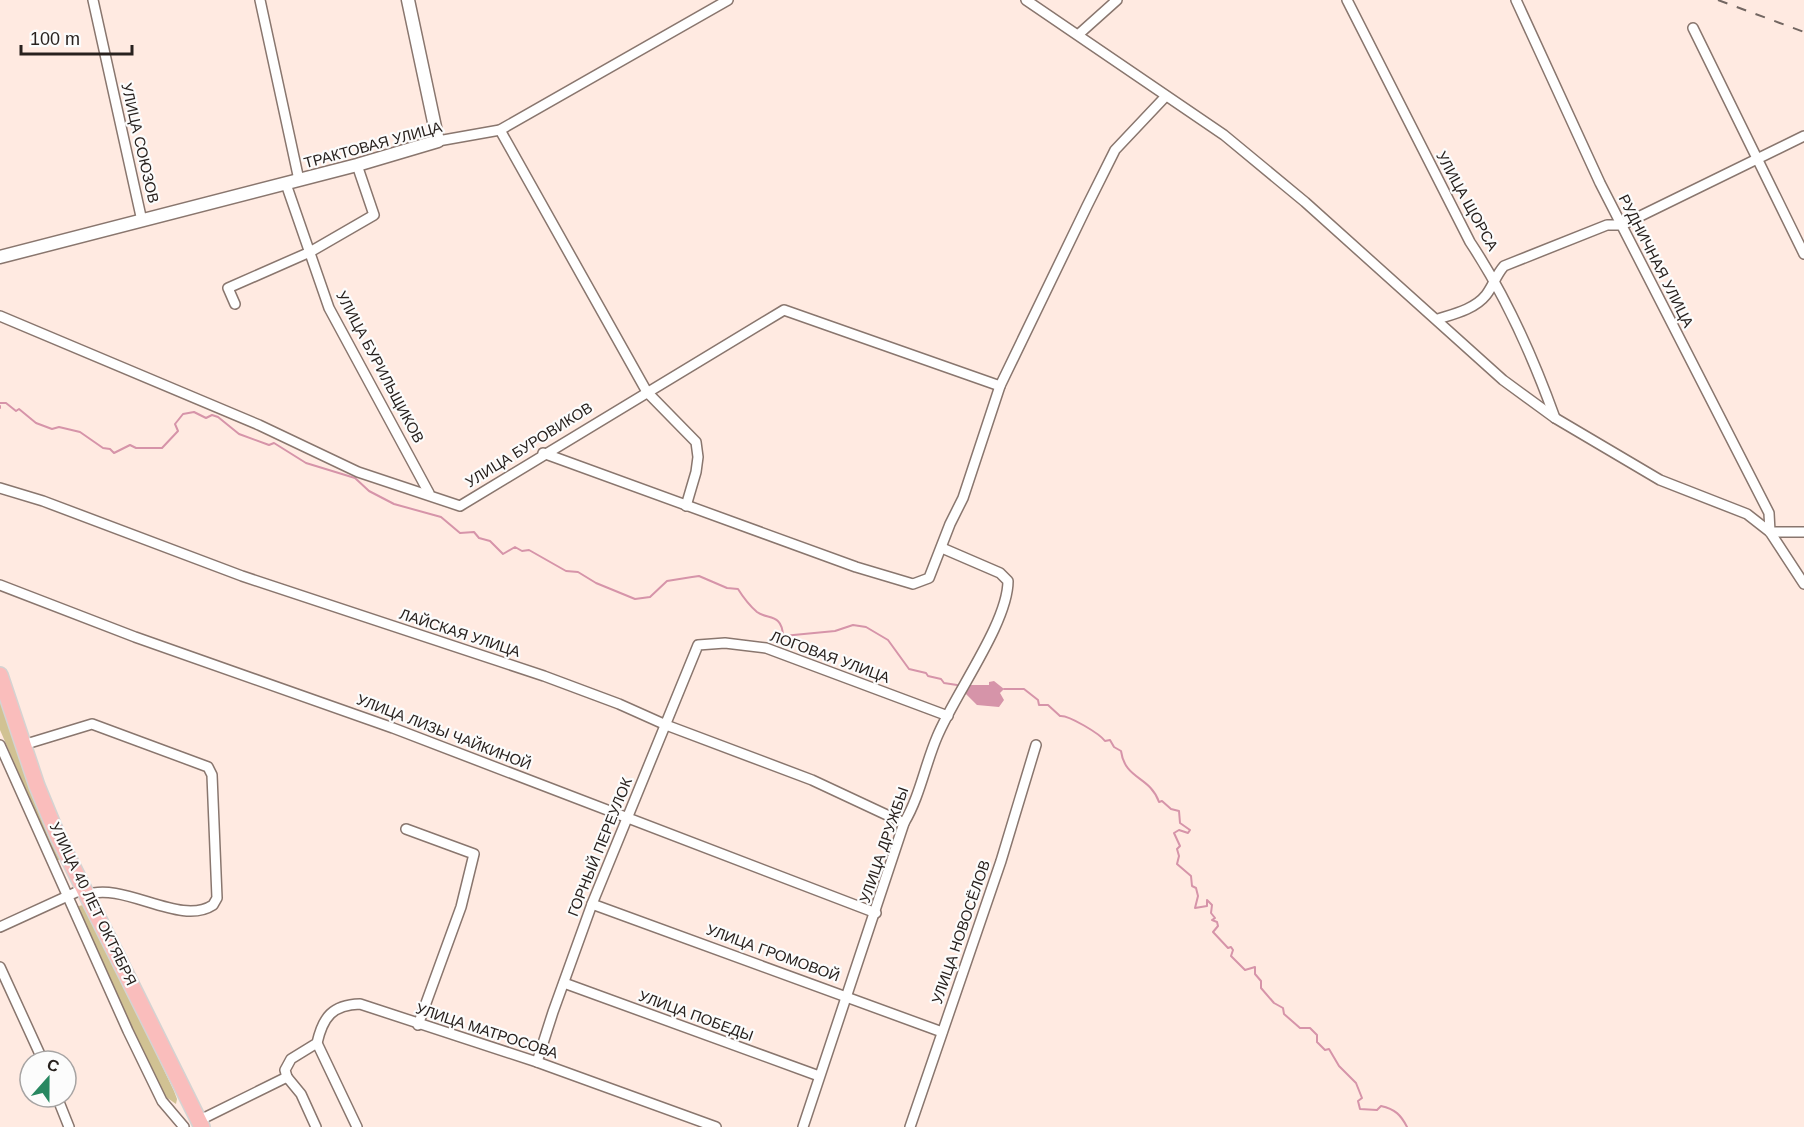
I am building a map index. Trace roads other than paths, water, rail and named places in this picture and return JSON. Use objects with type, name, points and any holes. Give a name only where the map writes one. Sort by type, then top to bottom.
[{"type":"main road","name":"УЛИЦА 40 ЛЕТ ОКТЯБРЯ","points":[[0,675],[58,837],[195,1125]]},
{"type":"street","name":"УЛИЦА СОЮЗОВ","points":[[93,0],[142,221]]},
{"type":"street","points":[[260,0],[299,180]]},
{"type":"street","points":[[408,0],[438,141]]},
{"type":"street","name":"ТРАКТОВАЯ УЛИЦА","points":[[0,257],[357,165],[438,141],[500,130],[728,0]]},
{"type":"street","points":[[1026,0],[1224,135],[1438,319],[1503,380],[1554,418],[1660,480],[1747,514],[1770,532],[1804,584]]},
{"type":"street","points":[[1079,34],[1117,0]]},
{"type":"street","name":"УЛИЦА ЩОРСА","points":[[1347,0],[1470,242],[1494,278],[1543,387],[1554,418]]},
{"type":"street","name":"РУДНИЧНАЯ УЛИЦА","points":[[1516,0],[1600,183],[1769,513],[1770,532]]},
{"type":"street","points":[[1693,28],[1804,254]]},
{"type":"street","points":[[543,453],[856,567],[913,584],[928,578],[963,498],[1000,386],[1115,150],[1166,96]]},
{"type":"street","points":[[500,130],[646,392],[696,442],[698,457],[696,472],[686,506]]},
{"type":"street","points":[[1438,319],[1463,311],[1486,295],[1494,278],[1504,266],[1607,225],[1622,225],[1804,136]]},
{"type":"street","points":[[236,304],[228,288],[310,252],[374,215],[357,165]]},
{"type":"street","name":"УЛИЦА БУРИЛЬЩИКОВ","points":[[286,183],[329,308],[429,493]]},
{"type":"street","name":"УЛИЦА БУРОВИКОВ","points":[[0,316],[259,425],[358,472],[429,493],[460,506],[543,453],[784,310],[1000,386]]},
{"type":"street","points":[[1529,399],[1543,387]]},
{"type":"street","name":"ЛАЙСКАЯ УЛИЦА","points":[[0,488],[43,501],[254,580],[544,676],[812,780],[904,824]]},
{"type":"street","points":[[1770,532],[1804,532]]},
{"type":"street","name":"УЛИЦА ДРУЖБЫ","points":[[803,1127],[904,824],[912,810],[938,735],[997,621],[1008,593],[1008,581],[1000,573],[942,548]]},
{"type":"street","name":"УЛИЦА ЛИЗЫ ЧАЙКИНОЙ","points":[[0,585],[135,637],[393,728],[876,913]]},
{"type":"street","name":"ЛОГОВАЯ УЛИЦА","points":[[698,645],[725,643],[766,648],[948,716]]},
{"type":"street","name":"ГОРНЫЙ ПЕРЕУЛОК","points":[[537,1062],[592,904],[666,725],[681,681],[698,645]]},
{"type":"street","points":[[0,927],[66,896],[85,892],[103,891],[195,912],[206,910],[217,898],[214,790],[212,775],[208,767],[92,724],[24,745]]},
{"type":"street","name":"УЛИЦА 40 ЛЕТ ОКТЯБРЯ","points":[[0,745],[66,896],[162,1101],[195,1125]]},
{"type":"street","name":"УЛИЦА НОВОСЁЛОВ","points":[[910,1127],[1001,861],[1036,745]]},
{"type":"street","points":[[406,829],[474,854],[461,907],[418,1024]]},
{"type":"street","name":"УЛИЦА ГРОМОВОЙ","points":[[592,904],[942,1032]]},
{"type":"street","points":[[0,967],[37,1049]]},
{"type":"street","name":"УЛИЦА ПОБЕДЫ","points":[[564,983],[819,1076]]},
{"type":"street","name":"УЛИЦА МАТРОСОВА","points":[[317,1043],[325,1017],[337,1006],[360,1004],[537,1062],[716,1127]]},
{"type":"street","points":[[316,1127],[301,1094],[287,1077],[285,1070],[287,1063],[317,1043],[357,1127]]},
{"type":"street","points":[[195,1125],[287,1077]]},
{"type":"street","points":[[62,1109],[69,1127]]},
{"type":"waterway","points":[[0,403],[6,403],[16,411],[19,409],[36,423],[52,429],[59,427],[80,432],[114,453],[130,445],[136,448],[162,448],[178,431],[175,424],[183,414],[194,412],[206,418],[212,415],[218,417],[239,434],[269,445],[274,443],[306,463],[355,478],[369,491],[394,504],[441,517],[460,533],[474,532],[479,538],[490,541],[503,554],[515,547],[522,551],[529,550],[566,571],[578,572],[596,583],[635,599],[650,597],[667,581],[699,576],[727,588],[738,589],[757,612],[777,620],[783,636],[835,631],[853,625],[866,627],[888,640],[909,669],[926,673],[928,676],[941,679],[944,683],[957,685]]},
{"type":"waterway","points":[[1004,689],[1024,689],[1038,700],[1039,705],[1048,705],[1060,716],[1070,718],[1105,741],[1110,740],[1114,747],[1121,751],[1127,768],[1150,787],[1159,802],[1162,801],[1171,809],[1179,811],[1180,823],[1190,830],[1188,833],[1179,830],[1174,833],[1180,846],[1177,849],[1179,856],[1177,864],[1191,876],[1192,886],[1196,888],[1198,896],[1195,908],[1207,906],[1207,900],[1212,905],[1211,913],[1215,918],[1212,920],[1217,922],[1218,926],[1213,932],[1228,948],[1231,947],[1233,950],[1231,956],[1245,970],[1255,967],[1255,974],[1261,981],[1261,988],[1274,1003],[1283,1008],[1284,1014],[1300,1028],[1310,1028],[1317,1035],[1317,1042],[1325,1050],[1329,1049],[1339,1066],[1356,1083],[1362,1098],[1358,1101],[1360,1109],[1377,1110],[1381,1106],[1390,1109],[1400,1116],[1407,1127]]},
{"type":"railway","points":[[1718,0],[1804,32]]}]
